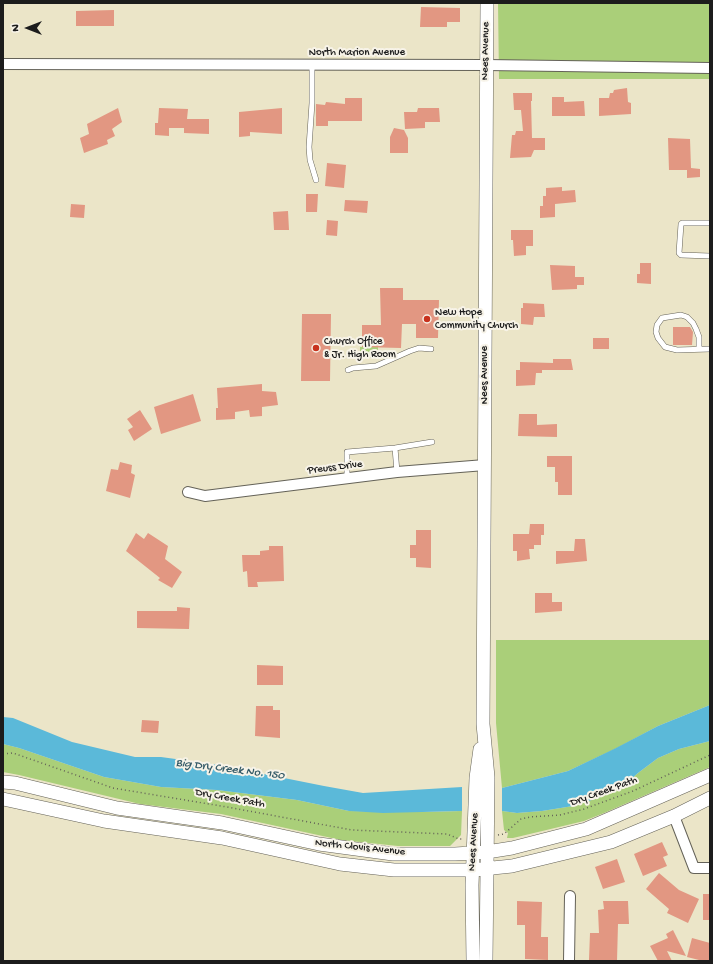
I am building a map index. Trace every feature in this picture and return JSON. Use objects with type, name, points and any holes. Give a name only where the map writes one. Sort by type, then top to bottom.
[{"type":"main road","name":"Nees Avenue","points":[[486,961],[488,777],[483,724],[487,3]]},
{"type":"main road","name":"Nees Avenue","points":[[473,961],[473,870],[476,778],[483,724]]},
{"type":"main road","name":"North Clovis Avenue","points":[[3,782],[15,783],[117,808],[222,823],[318,844],[393,854],[455,854],[487,852],[512,848],[586,828],[710,775]]},
{"type":"main road","name":"North Clovis Avenue","points":[[3,800],[104,821],[222,838],[340,864],[394,870],[473,870],[512,866],[611,842],[674,816],[710,798]]},
{"type":"street","name":"North Marion Avenue","points":[[3,64],[486,65],[710,68]]},
{"type":"street","name":"Preuss Drive","points":[[188,492],[205,496],[397,472],[485,465]]},
{"type":"street","points":[[674,816],[694,868],[710,868]]},
{"type":"street","points":[[569,961],[570,896]]},
{"type":"lane","points":[[312,65],[312,103],[309,147],[310,160],[316,180]]},
{"type":"lane","points":[[710,223],[682,223],[679,253],[681,255],[710,256]]},
{"type":"lane","points":[[699,349],[699,337],[696,329],[687,317],[681,315],[662,318],[657,325],[656,332],[658,338],[665,347],[677,350],[710,349]]},
{"type":"lane","points":[[348,370],[353,368],[376,366],[419,348],[432,349]]},
{"type":"lane","points":[[347,479],[347,452],[395,448],[432,442]]},
{"type":"lane","points":[[395,448],[397,472]]},
{"type":"path","name":"Dry Creek Path","points":[[3,754],[14,753],[113,788],[352,830],[447,834],[459,839]]},
{"type":"path","name":"Dry Creek Path","points":[[504,834],[521,819],[560,815],[584,810],[634,791],[710,755]]},
{"type":"green space","points":[[498,3],[710,3],[710,79],[499,79]]},
{"type":"green space","points":[[360,347],[378,347],[378,358],[360,358]]},
{"type":"green space","points":[[496,640],[710,640],[710,705],[658,726],[617,748],[568,771],[502,788],[496,723]]},
{"type":"green space","points":[[710,741],[710,767],[584,821],[513,838],[507,838],[508,833],[504,830],[502,811],[517,813],[542,811],[573,806],[598,798],[623,786],[658,758],[679,749]]},
{"type":"green space","points":[[3,744],[104,777],[161,787],[217,790],[297,800],[349,811],[462,811],[461,835],[450,846],[398,846],[341,840],[221,814],[140,804],[3,772]]},
{"type":"water","points":[[710,705],[710,741],[679,749],[658,758],[623,786],[598,798],[573,806],[517,813],[502,811],[502,788],[568,771],[658,726]]},
{"type":"water","name":"Big Dry Creek No. 150","points":[[3,717],[13,718],[72,742],[135,757],[161,757],[219,765],[363,793],[462,787],[462,811],[383,813],[349,811],[297,800],[217,790],[161,787],[104,777],[3,744]]},
{"type":"building","points":[[421,7],[460,8],[460,22],[447,22],[447,27],[420,27]]},
{"type":"building","points":[[114,10],[114,26],[76,26],[76,11]]},
{"type":"building","points":[[627,88],[628,102],[631,103],[631,114],[599,116],[599,98],[609,98],[610,93],[613,93],[614,90]]},
{"type":"building","points":[[513,93],[532,93],[532,138],[545,138],[545,150],[534,150],[531,157],[510,158],[512,135],[515,135],[516,131],[523,131],[521,110],[514,110]]},
{"type":"building","points":[[552,97],[564,97],[564,102],[584,101],[585,116],[552,116]]},
{"type":"building","points":[[345,98],[362,98],[362,121],[328,121],[328,126],[316,126],[316,104],[325,105],[326,102],[345,104]]},
{"type":"building","points":[[118,108],[122,122],[112,129],[115,136],[107,140],[108,144],[84,153],[80,138],[89,134],[87,124]]},
{"type":"building","points":[[159,108],[188,109],[187,119],[209,119],[209,134],[184,133],[184,128],[169,128],[169,136],[155,135],[155,123],[158,123]]},
{"type":"building","points":[[282,108],[282,134],[250,132],[250,136],[239,137],[239,112]]},
{"type":"building","points":[[418,108],[439,108],[440,122],[425,122],[425,128],[405,129],[404,112],[417,112]]},
{"type":"building","points":[[394,128],[404,130],[408,138],[408,153],[390,153],[390,137]]},
{"type":"building","points":[[668,138],[690,139],[691,168],[700,169],[700,177],[687,178],[687,170],[669,170]]},
{"type":"building","points":[[327,163],[346,165],[344,188],[325,186]]},
{"type":"building","points":[[562,187],[562,191],[575,190],[576,202],[555,204],[555,217],[540,218],[540,206],[543,206],[543,196],[546,196],[546,188]]},
{"type":"building","points":[[306,194],[318,194],[317,212],[306,212]]},
{"type":"building","points":[[345,200],[368,201],[367,213],[344,211]]},
{"type":"building","points":[[71,204],[85,205],[84,218],[70,217]]},
{"type":"building","points":[[288,211],[289,230],[274,230],[273,212]]},
{"type":"building","points":[[327,220],[338,221],[337,236],[326,235]]},
{"type":"building","points":[[511,230],[533,230],[533,246],[526,246],[526,255],[514,256]]},
{"type":"building","points":[[640,263],[651,263],[651,284],[637,283],[637,274],[640,274]]},
{"type":"building","points":[[550,265],[575,266],[575,277],[584,277],[584,285],[577,285],[577,289],[552,290]]},
{"type":"building","points":[[380,288],[403,288],[403,300],[439,300],[438,338],[416,338],[416,324],[402,324],[401,348],[362,347],[362,325],[381,325]]},
{"type":"building","points":[[523,303],[544,304],[545,317],[534,317],[533,325],[521,324],[521,308],[523,308]]},
{"type":"building","name":"Church Office & Jr. High Room","points":[[302,314],[331,314],[330,381],[301,381]]},
{"type":"building","points":[[673,327],[690,327],[693,332],[692,345],[673,345]]},
{"type":"building","points":[[593,338],[609,338],[609,349],[593,349]]},
{"type":"building","points":[[553,359],[571,359],[573,370],[542,370],[542,373],[536,373],[535,385],[516,386],[516,370],[520,370],[520,362],[553,363]]},
{"type":"building","points":[[262,384],[262,391],[276,392],[278,405],[262,407],[262,416],[250,417],[249,410],[235,412],[235,419],[216,420],[216,408],[218,408],[217,388]]},
{"type":"building","points":[[193,394],[201,421],[161,434],[154,407]]},
{"type":"building","points":[[140,410],[152,429],[134,441],[128,430],[133,427],[127,419]]},
{"type":"building","points":[[519,414],[537,414],[537,425],[557,424],[557,437],[518,436]]},
{"type":"building","points":[[547,456],[572,456],[572,495],[558,495],[558,482],[555,482],[555,467],[547,467]]},
{"type":"building","points":[[120,462],[132,465],[131,473],[135,475],[130,498],[106,491],[111,469],[118,470]]},
{"type":"building","points":[[530,524],[544,524],[544,535],[541,535],[541,545],[534,545],[534,549],[529,549],[530,559],[517,561],[517,551],[513,551],[513,534],[529,534]]},
{"type":"building","points":[[416,530],[431,530],[431,568],[416,567],[416,558],[410,558],[410,545],[416,545]]},
{"type":"building","points":[[136,533],[144,539],[148,533],[168,546],[165,559],[182,572],[172,588],[158,580],[160,578],[126,551]]},
{"type":"building","points":[[575,539],[585,539],[587,561],[556,564],[556,551],[574,551]]},
{"type":"building","points":[[269,546],[283,546],[284,581],[257,582],[258,587],[248,587],[247,571],[243,572],[242,555],[260,555],[260,551],[269,550]]},
{"type":"building","points":[[535,593],[552,593],[552,602],[562,602],[562,611],[535,613]]},
{"type":"building","points":[[177,607],[190,608],[189,629],[137,628],[137,611],[177,611]]},
{"type":"building","points":[[257,665],[283,666],[283,685],[257,685]]},
{"type":"building","points":[[256,706],[273,706],[273,710],[280,710],[280,738],[255,736]]},
{"type":"building","points":[[142,720],[159,721],[158,733],[141,732]]},
{"type":"building","points":[[662,842],[668,855],[663,857],[667,866],[643,876],[634,854]]},
{"type":"building","points":[[617,859],[625,882],[603,889],[595,867]]},
{"type":"building","points":[[659,873],[679,890],[699,899],[688,923],[667,913],[669,909],[646,889]]},
{"type":"building","points":[[703,894],[710,894],[710,920],[703,920]]},
{"type":"building","points":[[517,901],[542,902],[541,937],[548,937],[548,960],[525,959],[525,925],[517,925]]},
{"type":"building","points":[[603,901],[628,901],[629,924],[618,924],[617,961],[589,960],[590,933],[599,933],[598,910],[604,909]]},
{"type":"building","points":[[673,930],[686,956],[667,951],[672,961],[658,961],[650,946],[668,938],[666,934]]},
{"type":"building","points":[[692,938],[710,943],[710,961],[687,957]]},
{"type":"place","name":"New Hope Community Church","points":[[427,319]]},
{"type":"place","name":"Church Office & Jr. High Room","points":[[316,348]]}]
